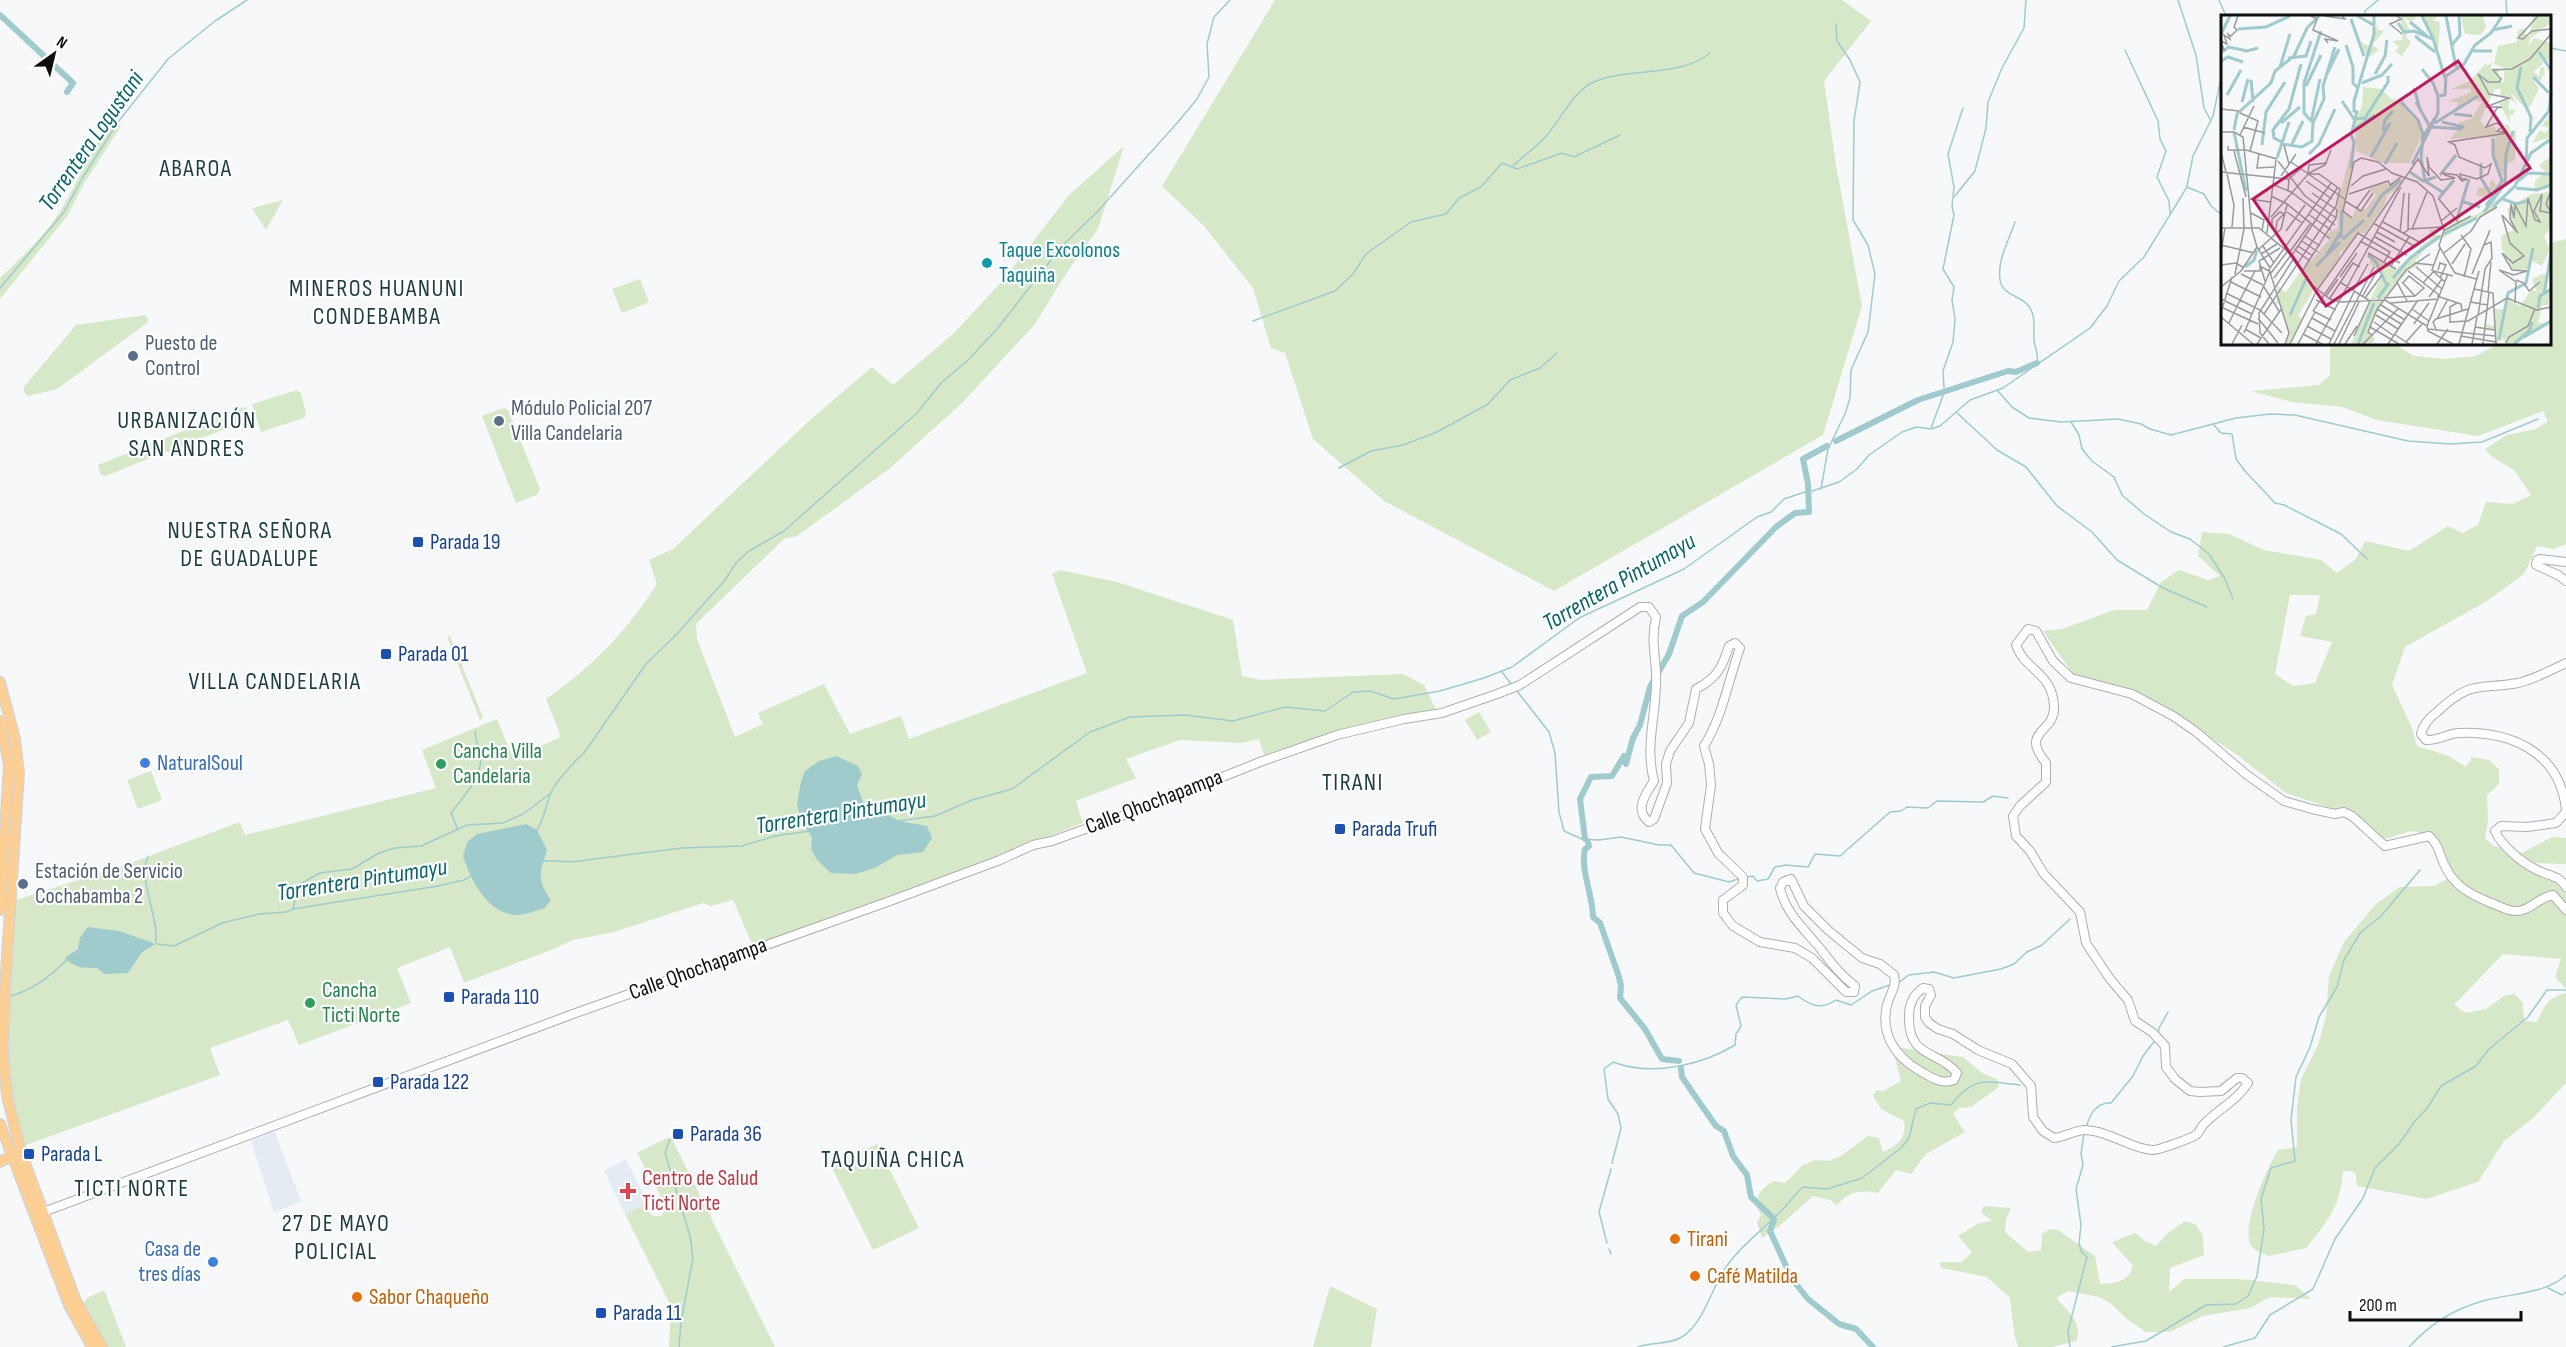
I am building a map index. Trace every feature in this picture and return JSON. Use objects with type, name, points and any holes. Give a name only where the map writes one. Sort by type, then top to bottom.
[{"type":"main road","points":[[0,682],[15,739],[19,773],[5,987],[3,1054],[5,1077],[21,1152],[39,1213],[69,1305],[92,1347]]},
{"type":"main road","points":[[0,721],[9,765],[0,910]]},
{"type":"main road","points":[[0,1124],[11,1156],[39,1213],[76,1300],[102,1347]]},
{"type":"main road","points":[[0,1162],[21,1152]]},
{"type":"street","points":[[2566,562],[2540,559],[2537,560],[2536,565],[2553,572],[2566,581]]},
{"type":"street","name":"Calle Qhochapampa","points":[[39,1213],[573,1014],[890,901],[1000,860],[1033,845],[1052,841],[1152,805],[1260,762],[1337,735],[1404,718],[1454,710],[1514,687],[1640,607],[1649,607],[1656,617],[1652,636],[1656,674],[1649,749],[1649,762],[1654,781],[1644,797],[1640,810],[1642,817],[1649,822],[1654,819],[1667,783],[1665,764],[1670,751],[1689,723],[1696,688],[1713,680],[1729,646],[1735,643],[1740,648],[1730,676],[1726,701],[1718,712],[1713,733],[1704,746],[1711,785],[1705,829],[1718,853],[1743,877],[1743,885],[1723,900],[1723,913],[1733,926],[1760,942],[1795,948],[1812,958],[1846,992],[1854,992],[1855,986],[1838,974],[1818,947],[1798,926],[1780,888],[1783,882],[1791,879],[1804,906],[1828,930],[1862,957],[1880,964],[1894,975],[1896,983],[1887,1006],[1887,1021],[1890,1041],[1904,1062],[1935,1079],[1948,1082],[1954,1080],[1957,1073],[1951,1066],[1920,1049],[1910,1035],[1909,1007],[1916,993],[1923,988],[1929,989],[1931,995],[1925,1006],[1925,1017],[1929,1023],[1953,1034],[1978,1050],[2012,1064],[2031,1086],[2033,1117],[2043,1131],[2054,1138],[2083,1130],[2118,1137],[2152,1150],[2165,1148],[2177,1141],[2197,1135],[2204,1123],[2223,1110],[2248,1083],[2242,1078],[2237,1078],[2221,1091],[2200,1092],[2190,1091],[2175,1079],[2166,1067],[2165,1046],[2152,1032],[2135,1021],[2128,1000],[2093,956],[2086,943],[2080,912],[2044,874],[2030,850],[2016,836],[2013,816],[2020,806],[2046,782],[2046,763],[2036,751],[2035,744],[2052,718],[2054,707],[2049,687],[2043,676],[2019,653],[2016,645],[2028,629],[2036,631],[2053,661],[2072,678],[2132,694],[2172,716],[2284,801],[2335,814],[2344,812],[2352,816],[2385,846],[2429,836],[2438,844],[2445,866],[2455,883],[2472,895],[2503,908],[2514,911],[2523,910],[2543,897],[2553,896],[2566,910]]},
{"type":"street","points":[[2566,663],[2519,682],[2482,686],[2456,694],[2430,717],[2422,727],[2421,734],[2426,740],[2432,740],[2453,733],[2473,732],[2516,740],[2529,746],[2556,779],[2566,811],[2556,823],[2527,827],[2501,826],[2495,831],[2524,862],[2540,872],[2554,876],[2566,887]]},
{"type":"shaded area","points":[[272,1132],[275,1133],[301,1201],[274,1213],[251,1141]]},
{"type":"shaded area","name":"Centro de Salud Ticti Norte","points":[[626,1159],[648,1203],[625,1214],[604,1171]]},
{"type":"green space","points":[[1275,0],[1842,0],[1871,21],[1824,81],[1836,165],[1862,306],[1823,435],[1554,591],[1384,501],[1313,439],[1285,353],[1271,348],[1253,288],[1204,226],[1162,186]]},
{"type":"green space","points":[[113,121],[121,126],[83,185],[68,215],[0,299],[0,278],[53,222]]},
{"type":"green space","points":[[1124,146],[1098,229],[1065,275],[1035,324],[962,403],[889,469],[797,536],[784,539],[696,624],[697,639],[735,737],[763,724],[758,713],[824,684],[850,734],[901,716],[909,739],[1087,673],[1052,574],[1060,570],[1117,582],[1233,620],[1242,676],[1261,680],[1403,674],[1424,685],[1437,712],[1365,723],[1264,755],[1259,739],[1241,743],[1180,740],[1126,759],[1136,778],[1076,801],[1083,823],[969,868],[753,946],[733,900],[711,906],[703,903],[614,932],[573,940],[464,983],[450,947],[397,968],[411,1003],[299,1045],[288,1020],[210,1048],[220,1075],[26,1145],[24,1143],[12,1096],[6,1046],[7,1004],[16,900],[125,865],[240,822],[245,835],[436,788],[422,750],[497,719],[513,758],[559,738],[560,734],[546,699],[579,674],[608,647],[646,601],[657,584],[649,560],[673,549],[810,420],[872,367],[893,385],[954,333],[1004,279],[1069,195]]},
{"type":"green space","points":[[283,200],[266,230],[252,208]]},
{"type":"green space","points":[[2566,239],[2566,544],[2554,549],[2537,546],[2524,574],[2487,601],[2405,647],[2392,685],[2412,728],[2417,746],[2449,756],[2466,767],[2472,757],[2489,760],[2499,769],[2499,784],[2487,795],[2488,821],[2485,838],[2494,846],[2522,853],[2552,837],[2566,838],[2566,864],[2534,863],[2559,874],[2566,881],[2566,989],[2555,977],[2561,959],[2503,954],[2454,1005],[2466,1013],[2486,1009],[2504,996],[2515,994],[2523,1003],[2524,1021],[2537,1022],[2547,1003],[2566,993],[2566,1083],[2532,1119],[2504,1141],[2478,1182],[2426,1199],[2357,1186],[2356,1175],[2352,1171],[2343,1171],[2339,1195],[2332,1213],[2306,1248],[2269,1256],[2252,1247],[2249,1239],[2251,1213],[2278,1150],[2297,1147],[2297,1107],[2301,1079],[2318,1045],[2326,1016],[2329,976],[2344,942],[2376,904],[2400,887],[2434,886],[2451,877],[2434,846],[2422,834],[2407,832],[2379,840],[2351,815],[2286,793],[2236,754],[2162,706],[2126,689],[2073,674],[2043,631],[2062,629],[2114,610],[2147,610],[2161,582],[2179,570],[2208,580],[2220,576],[2198,556],[2202,532],[2229,534],[2264,550],[2321,560],[2337,573],[2356,559],[2365,541],[2409,551],[2448,526],[2462,533],[2478,525],[2486,502],[2513,504],[2531,495],[2515,471],[2491,456],[2485,449],[2507,435],[2536,429],[2548,421],[2543,411],[2478,436],[2377,420],[2342,407],[2292,402],[2251,391],[2319,385],[2330,375],[2330,345],[2396,345],[2414,356],[2444,359],[2476,356],[2496,345],[2551,345],[2551,243]],"holes":[[[2290,595],[2320,595],[2316,614],[2306,616],[2300,636],[2332,642],[2315,683],[2293,686],[2275,674]]]},
{"type":"green space","points":[[640,279],[649,302],[622,313],[612,289]]},
{"type":"green space","points":[[145,315],[148,319],[147,323],[57,389],[28,396],[24,392],[24,387],[76,325]]},
{"type":"green space","points":[[297,390],[301,393],[306,414],[304,418],[261,432],[252,404]]},
{"type":"green space","points":[[242,407],[248,412],[247,420],[167,452],[162,450],[160,442],[163,439]]},
{"type":"green space","points":[[504,408],[508,410],[540,489],[538,494],[516,503],[482,416]]},
{"type":"green space","points":[[150,444],[156,446],[155,456],[106,476],[101,475],[98,465]]},
{"type":"green space","points":[[450,636],[483,717],[480,720],[447,637]]},
{"type":"green space","points":[[1479,712],[1491,732],[1477,740],[1465,720]]},
{"type":"green space","points":[[151,771],[162,800],[138,809],[127,780]]},
{"type":"green space","points":[[1896,1047],[1963,1057],[1982,1073],[1997,1079],[1999,1087],[1971,1107],[1959,1108],[1953,1114],[1965,1132],[1926,1154],[1911,1174],[1896,1170],[1878,1193],[1856,1193],[1846,1197],[1837,1205],[1830,1200],[1813,1196],[1762,1238],[1757,1222],[1761,1215],[1756,1206],[1759,1194],[1766,1186],[1774,1181],[1785,1183],[1802,1166],[1815,1160],[1828,1161],[1841,1156],[1868,1136],[1879,1138],[1883,1152],[1900,1140],[1904,1132],[1904,1121],[1881,1109],[1873,1096],[1876,1090],[1883,1091],[1901,1081],[1894,1054]]},
{"type":"green space","points":[[667,1138],[672,1139],[775,1347],[669,1347],[671,1306],[625,1214],[648,1203],[649,1213],[654,1216],[661,1216],[665,1211],[664,1202],[637,1153]]},
{"type":"green space","points":[[877,1144],[919,1228],[873,1250],[831,1166]]},
{"type":"green space","points":[[1984,1206],[2011,1208],[2006,1220],[2005,1232],[2028,1252],[2041,1250],[2042,1234],[2050,1229],[2058,1230],[2095,1256],[2100,1284],[2124,1279],[2133,1266],[2112,1242],[2135,1233],[2156,1246],[2168,1233],[2185,1221],[2195,1224],[2203,1235],[2204,1255],[2170,1268],[2169,1292],[2184,1279],[2239,1279],[2295,1285],[2311,1299],[2270,1297],[2250,1308],[2203,1316],[2170,1332],[2146,1332],[2099,1297],[2068,1291],[2056,1298],[2076,1323],[2078,1335],[2076,1341],[2052,1347],[2018,1347],[2010,1298],[1987,1277],[1941,1268],[1940,1262],[1962,1262],[1972,1252],[1958,1236],[1979,1223],[1992,1221],[1981,1212]]},
{"type":"green space","points":[[1330,1286],[1377,1309],[1371,1347],[1313,1347]]},
{"type":"green space","points":[[102,1291],[105,1292],[126,1347],[106,1347],[84,1307],[87,1298]]},
{"type":"water","points":[[836,756],[858,766],[862,774],[857,785],[865,808],[880,810],[899,821],[927,826],[932,838],[923,852],[897,855],[875,868],[855,874],[831,873],[817,860],[811,849],[812,838],[800,817],[797,803],[805,771],[819,761]]},
{"type":"water","points":[[526,824],[537,830],[547,850],[541,881],[551,900],[545,908],[517,915],[497,909],[489,902],[476,885],[463,856],[467,842],[477,834]]},
{"type":"water","points":[[88,927],[119,931],[156,944],[142,952],[128,973],[104,974],[97,968],[76,966],[65,958],[78,949],[80,938]]},
{"type":"waterway","name":"Torrentera Logustani","points":[[0,288],[64,212],[118,122],[168,59],[215,21],[247,0]]},
{"type":"waterway","points":[[536,832],[552,790],[560,778],[584,753],[646,664],[677,634],[725,580],[736,563],[749,551],[784,531],[917,413],[941,383],[968,360],[997,329],[1062,246],[1097,212],[1178,122],[1197,99],[1209,77],[1207,44],[1214,17],[1230,0]]},
{"type":"waterway","points":[[1954,197],[1975,171],[1986,128],[1988,102],[2002,68],[2024,28],[2026,0]]},
{"type":"waterway","points":[[2178,0],[2196,55],[2204,108],[2211,121]]},
{"type":"waterway","points":[[2219,0],[2226,15]]},
{"type":"waterway","points":[[2364,15],[2365,11],[2378,0]]},
{"type":"waterway","points":[[2506,0],[2507,15]]},
{"type":"waterway","points":[[0,15],[73,83],[67,92]]},
{"type":"waterway","points":[[1821,489],[1828,449],[1850,398],[1851,370],[1868,332],[1875,274],[1868,245],[1853,220],[1854,121],[1860,82],[1850,60],[1837,41],[1836,24]]},
{"type":"waterway","name":"Torrentera Pintumayu","points":[[2551,48],[2566,51]]},
{"type":"waterway","points":[[2125,50],[2158,121],[2160,139],[2166,151],[2157,177],[2169,201],[2170,213]]},
{"type":"waterway","points":[[1513,166],[1543,139],[1574,98],[1588,85],[1625,74],[1684,66],[1710,53]]},
{"type":"waterway","points":[[2187,186],[2193,156],[2213,116],[2221,79]]},
{"type":"waterway","points":[[1944,388],[1943,371],[1953,342],[1955,319],[1952,300],[1954,287],[1943,269],[1954,215],[1952,206],[1954,187],[1948,154],[1963,108]]},
{"type":"waterway","points":[[1253,321],[1335,291],[1353,274],[1366,254],[1411,222],[1446,214],[1459,198],[1481,187],[1502,163],[1517,169],[1562,153],[1574,157],[1620,135]]},
{"type":"waterway","name":"Torrentera Pintumayu","points":[[1812,491],[1839,482],[1857,469],[1869,455],[1902,432],[1916,427],[1931,429],[1940,426],[1970,400],[2003,388],[2090,328],[2107,306],[2119,281],[2144,257],[2187,187],[2204,194],[2211,206],[2221,214]]},
{"type":"waterway","points":[[2015,222],[2000,265],[2000,280],[2007,292],[2024,301],[2030,308],[2034,322],[2037,363]]},
{"type":"waterway","points":[[1339,468],[1371,451],[1403,445],[1437,432],[1488,404],[1510,380],[1540,368],[1557,353]]},
{"type":"waterway","points":[[1836,441],[1918,400],[2008,371],[2016,372],[2037,363]]},
{"type":"waterway","points":[[1997,390],[2012,407],[2029,418],[2061,422],[2118,419],[2141,424],[2171,435],[2236,418],[2270,414],[2295,415],[2408,441],[2450,444],[2482,442],[2538,419]]},
{"type":"waterway","points":[[1931,428],[1944,393]]},
{"type":"waterway","points":[[1956,412],[1997,450],[2026,467],[2057,506],[2092,532],[2117,560],[2163,588],[2207,607]]},
{"type":"waterway","points":[[2071,422],[2079,435],[2082,449],[2092,461],[2114,477],[2122,495],[2144,514],[2171,532],[2190,539],[2209,554],[2225,579],[2233,599]]},
{"type":"waterway","points":[[2214,425],[2221,433],[2232,434],[2236,459],[2275,503],[2284,505],[2341,534],[2367,559]]},
{"type":"waterway","points":[[1585,839],[1580,799],[1591,777],[1612,776],[1624,756],[1626,764],[1650,687],[1669,654],[1682,616],[1703,602],[1776,527],[1795,513],[1809,512],[1808,484],[1803,459],[1827,446]]},
{"type":"waterway","name":"Torrentera Pintumayu","points":[[898,821],[935,816],[972,800],[1012,789],[1090,732],[1130,717],[1185,715],[1233,721],[1285,707],[1325,711],[1353,692],[1370,691],[1394,699],[1440,691],[1484,678],[1512,667],[1579,618],[1684,569],[1757,517],[1771,512],[1784,499],[1805,492]]},
{"type":"waterway","points":[[1502,672],[1512,685]]},
{"type":"waterway","points":[[1517,691],[1549,732],[1555,753],[1559,812],[1564,831],[1582,839],[1599,840],[1621,837],[1659,845],[1671,845],[1694,873],[1729,882],[1741,878]]},
{"type":"waterway","points":[[458,830],[451,813],[472,786],[481,762],[475,731]]},
{"type":"waterway","points":[[293,909],[298,885],[320,873],[352,869],[379,853],[395,848],[421,846],[467,825],[503,823],[523,814],[550,794]]},
{"type":"waterway","points":[[1746,877],[1753,876],[1757,881],[1768,879],[1775,867],[1786,865],[1808,867],[1815,854],[1840,856],[1890,812],[1901,811],[1907,807],[1928,808],[1937,801],[1983,802],[1993,796],[2008,798]]},
{"type":"waterway","name":"Torrentera Pintumayu","points":[[543,861],[575,862],[682,848],[742,846],[775,836],[810,831]]},
{"type":"waterway","points":[[1588,842],[1584,865],[1593,917],[1600,923],[1618,974],[1621,985],[1620,998],[1645,1029],[1662,1059],[1679,1061]]},
{"type":"waterway","points":[[148,857],[145,865],[146,886],[154,921],[156,943]]},
{"type":"waterway","points":[[2111,1347],[2146,1341],[2206,1305],[2236,1304],[2248,1296],[2257,1276],[2264,1228],[2261,1199],[2271,1168],[2295,1161],[2291,1120],[2296,1077],[2310,1047],[2319,1017],[2337,987],[2344,960],[2360,933],[2381,916],[2420,870]]},
{"type":"waterway","name":"Torrentera Pintumayu","points":[[157,944],[174,946],[222,923],[259,914],[286,912],[438,886],[471,876]]},
{"type":"waterway","points":[[1898,983],[1909,975],[1934,972],[1954,978],[2001,969],[2014,964],[2027,952],[2042,945],[2070,919]]},
{"type":"waterway","name":"Torrentera Pintumayu","points":[[7,997],[41,982],[68,959]]},
{"type":"waterway","points":[[1612,1163],[1621,1128],[1618,1114],[1608,1099],[1604,1069],[1613,1062],[1643,1068],[1676,1067],[1722,1052],[1735,1045],[1736,1034],[1741,1026],[1736,1005],[1742,997],[1786,999],[1798,996],[1816,1006],[1826,1005],[1836,1000],[1851,1005],[1872,991],[1890,985]]},
{"type":"waterway","points":[[2223,1347],[2255,1338],[2270,1315],[2313,1289],[2335,1239],[2363,1198],[2375,1168],[2399,1144],[2441,1086],[2476,1066],[2489,1049],[2528,1017],[2547,990],[2566,990]]},
{"type":"waterway","points":[[2158,1035],[2159,1028],[2168,1012]]},
{"type":"waterway","points":[[2086,1128],[2094,1110],[2101,1105],[2111,1103],[2133,1076],[2143,1056],[2156,1039]]},
{"type":"waterway","points":[[1681,1068],[1682,1077],[1716,1126],[1724,1131],[1733,1156],[1747,1175],[1751,1197],[1772,1217]]},
{"type":"waterway","points":[[1638,1347],[1677,1340],[1682,1337],[1697,1322],[1721,1275],[1732,1259],[1803,1187],[1827,1189],[1862,1178],[1901,1148],[1909,1138],[1916,1109],[1930,1103],[1951,1105],[1967,1089],[1981,1083],[2020,1085]]},
{"type":"waterway","points":[[2070,1347],[2068,1331],[2087,1257],[2081,1251],[2079,1243],[2081,1225],[2076,1189],[2083,1165],[2081,1154],[2084,1132]]},
{"type":"waterway","points":[[670,1139],[665,1153],[690,1236],[693,1258],[681,1322],[679,1347]]},
{"type":"waterway","points":[[1607,1243],[1599,1212],[1611,1169]]},
{"type":"waterway","points":[[1774,1220],[1770,1231],[1792,1279],[1808,1299],[1839,1324],[1856,1329],[1873,1347]]},
{"type":"waterway","points":[[1609,1249],[1611,1254]]},
{"type":"waterway","points":[[2409,1347],[2433,1325],[2462,1308],[2493,1298],[2537,1290],[2557,1282],[2566,1275]]},
{"type":"waterway","points":[[2548,1288],[2562,1295],[2566,1292]]},
{"type":"place","name":"Taque Excolonos Taquiña","points":[[987,263]]},
{"type":"place","name":"Puesto de Control","points":[[133,356]]},
{"type":"place","name":"Módulo Policial 207 Villa Candelaria","points":[[499,421]]},
{"type":"place","name":"Parada 19","points":[[418,542]]},
{"type":"place","name":"Parada 01","points":[[386,654]]},
{"type":"place","name":"NaturalSoul","points":[[145,763]]},
{"type":"place","name":"Cancha Villa Candelaria","points":[[441,764]]},
{"type":"place","name":"Parada Trufi","points":[[1340,829]]},
{"type":"place","name":"Estación de Servicio Cochabamba 2","points":[[23,884]]},
{"type":"place","name":"Parada 110","points":[[449,997]]},
{"type":"place","name":"Cancha Ticti Norte","points":[[310,1003]]},
{"type":"place","name":"Parada 122","points":[[378,1082]]},
{"type":"place","name":"Parada 36","points":[[678,1134]]},
{"type":"place","name":"Parada L","points":[[29,1154]]},
{"type":"place","name":"Centro de Salud Ticti Norte","points":[[628,1191]]},
{"type":"place","name":"Tirani","points":[[1675,1239]]},
{"type":"place","name":"Casa de tres días","points":[[213,1262]]},
{"type":"place","name":"Café Matilda","points":[[1695,1276]]},
{"type":"place","name":"Sabor Chaqueño","points":[[357,1297]]},
{"type":"place","name":"Parada 11","points":[[601,1313]]},
{"type":"district","name":"ABAROA","points":[[196,168]]},
{"type":"district","name":"MINEROS HUANUNI CONDEBAMBA","points":[[377,302]]},
{"type":"district","name":"URBANIZACIÓN SAN ANDRES","points":[[187,434]]},
{"type":"district","name":"NUESTRA SEÑORA DE GUADALUPE","points":[[250,544]]},
{"type":"district","name":"VILLA CANDELARIA","points":[[275,681]]},
{"type":"district","name":"TIRANI","points":[[1353,782]]},
{"type":"district","name":"TAQUIÑA CHICA","points":[[893,1159]]},
{"type":"district","name":"TICTI NORTE","points":[[132,1188]]},
{"type":"district","name":"27 DE MAYO POLICIAL","points":[[336,1237]]}]
